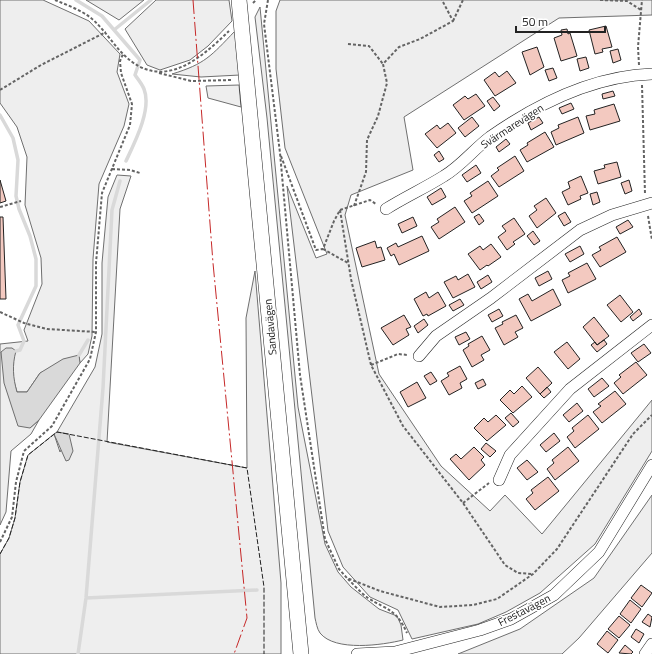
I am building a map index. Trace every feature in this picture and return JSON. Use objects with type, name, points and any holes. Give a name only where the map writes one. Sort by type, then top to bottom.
[{"type":"street","name":"Sandavägen","points":[[246,2],[246,80],[301,654]]},
{"type":"street","name":"Svärmarevägen","points":[[386,209],[407,195],[445,176],[489,138],[538,108],[583,87],[640,74],[652,74]]},
{"type":"street","points":[[419,356],[436,336],[491,298],[580,230],[612,215],[649,204]]},
{"type":"street","points":[[500,480],[510,455],[570,389],[652,325]]},
{"type":"street","name":"Frestavägen","points":[[357,654],[394,653],[486,628],[511,619],[554,595],[599,552],[652,465]]},
{"type":"street","points":[[645,654],[652,644]]},
{"type":"path","points":[[55,0],[89,17],[106,32],[123,54],[144,69],[191,81],[246,80]]},
{"type":"path","points":[[246,2],[256,0]]},
{"type":"path","points":[[268,0],[264,24],[280,153],[300,375],[323,524],[328,545],[339,569],[367,598],[395,613],[401,620],[407,633]]},
{"type":"path","points":[[442,0],[453,21]]},
{"type":"path","points":[[383,64],[399,47],[420,39],[453,21],[463,0]]},
{"type":"path","points":[[600,0],[627,1],[641,10]]},
{"type":"path","points":[[642,0],[638,47],[643,91],[643,166],[649,204],[652,240]]},
{"type":"path","points":[[158,73],[191,64],[211,49],[233,27]]},
{"type":"path","points":[[0,90],[41,65],[106,32]]},
{"type":"path","points":[[348,44],[369,46],[383,64],[387,83],[378,116],[367,140],[366,172],[354,206]]},
{"type":"path","points":[[0,542],[12,517],[16,482],[24,451],[52,426],[90,359],[96,332],[96,263],[102,193],[130,125],[132,104],[121,73],[120,61],[123,54]]},
{"type":"path","points":[[280,153],[316,250],[323,249],[348,264]]},
{"type":"path","points":[[112,169],[140,172]]},
{"type":"path","points":[[323,249],[340,210],[370,200],[386,209]]},
{"type":"path","points":[[0,207],[21,201]]},
{"type":"path","points":[[340,210],[348,264],[371,365],[403,426],[464,503],[505,565],[518,573],[533,574]]},
{"type":"path","points":[[0,312],[24,323],[47,329],[96,332]]},
{"type":"path","points":[[371,365],[398,354],[419,356]]},
{"type":"path","points":[[347,578],[380,591],[440,608],[473,605],[497,599],[533,574],[557,550],[633,434],[652,415]]},
{"type":"path","points":[[464,503],[486,484],[500,480]]},
{"type":"shaded area","points":[[0,0],[43,0],[89,21],[120,54],[117,72],[129,104],[124,126],[99,184],[93,259],[92,336],[88,354],[80,363],[79,356],[40,373],[27,392],[17,392],[13,378],[13,361],[1,352],[30,428],[39,420],[31,434],[11,451],[6,512],[0,525],[0,344],[28,341],[24,330],[42,284],[41,258],[25,205],[27,157],[17,127],[0,103]]},
{"type":"shaded area","points":[[86,0],[144,0],[119,20]]},
{"type":"shaded area","points":[[156,0],[229,0],[232,21],[208,46],[190,60],[160,70],[147,65],[125,29]]},
{"type":"shaded area","points":[[280,0],[652,0],[652,15],[559,18],[404,117],[413,170],[351,195],[345,215],[379,374],[441,466],[490,511],[505,495],[542,534],[652,400],[652,451],[595,544],[540,593],[506,612],[478,624],[412,639],[398,610],[370,597],[343,567],[328,531],[287,186],[316,258],[327,254],[285,148],[276,69],[276,11]]},
{"type":"shaded area","points":[[260,7],[298,407],[325,544],[338,572],[351,587],[379,609],[397,616],[401,625],[403,640],[394,642],[360,646],[336,643],[327,639],[317,628],[267,118],[255,17]]},
{"type":"shaded area","points":[[235,31],[240,75],[201,77],[172,74],[200,63],[220,47]]},
{"type":"shaded area","points":[[239,85],[241,107],[208,98],[206,86]]},
{"type":"shaded area","points":[[117,175],[131,176],[120,209],[107,442],[247,468],[246,318],[255,271],[281,583],[281,654],[0,654],[0,554],[9,538],[15,518],[20,482],[28,455],[54,434],[60,452],[69,435],[57,432],[95,367],[102,334],[102,263],[108,197]]},
{"type":"shaded area","points":[[6,348],[12,348],[16,351],[14,372],[17,392],[27,392],[40,373],[63,359],[79,355],[80,363],[39,420],[30,428],[18,426],[4,383],[1,352]]},
{"type":"shaded area","points":[[57,432],[69,434],[73,451],[69,460],[66,461],[54,434]]},
{"type":"shaded area","points":[[652,495],[652,553],[579,638],[562,654],[458,654],[520,629],[594,578]]},
{"type":"building","points":[[606,26],[612,47],[602,49],[603,52],[595,54],[589,30]]},
{"type":"building","points":[[567,29],[568,34],[570,33],[577,56],[561,61],[554,38],[562,35],[561,30]]},
{"type":"building","points":[[537,47],[544,67],[530,75],[522,52]]},
{"type":"building","points":[[618,49],[621,60],[613,63],[610,51]]},
{"type":"building","points":[[586,57],[589,68],[580,71],[577,59]]},
{"type":"building","points":[[553,68],[557,78],[549,81],[545,70]]},
{"type":"building","points":[[507,71],[516,83],[495,96],[484,80],[495,72],[499,77]]},
{"type":"building","points":[[613,91],[615,96],[603,99],[602,94]]},
{"type":"building","points":[[476,94],[485,106],[464,120],[453,105],[465,96],[468,99]]},
{"type":"building","points":[[493,97],[500,106],[494,111],[487,101]]},
{"type":"building","points":[[571,103],[574,109],[562,114],[559,108]]},
{"type":"building","points":[[614,104],[620,121],[590,130],[586,116],[595,114],[594,110]]},
{"type":"building","points":[[472,117],[479,126],[465,137],[458,128]]},
{"type":"building","points":[[539,117],[543,123],[531,130],[528,123]]},
{"type":"building","points":[[578,117],[584,133],[556,145],[551,132],[559,128],[558,125]]},
{"type":"building","points":[[448,123],[456,133],[437,148],[425,134],[437,125],[440,129]]},
{"type":"building","points":[[545,132],[554,147],[527,162],[520,150],[528,145],[527,143]]},
{"type":"building","points":[[506,139],[510,144],[499,152],[496,147]]},
{"type":"building","points":[[439,151],[444,159],[439,162],[434,155]]},
{"type":"building","points":[[515,156],[524,171],[499,187],[491,176],[499,170],[497,168]]},
{"type":"building","points":[[617,162],[621,177],[598,184],[594,171],[605,168],[604,165]]},
{"type":"building","points":[[476,165],[481,173],[467,182],[462,175]]},
{"type":"building","points":[[581,176],[588,193],[580,196],[581,199],[568,205],[562,192],[570,188],[568,182]]},
{"type":"building","points":[[0,180],[6,201],[0,203]]},
{"type":"building","points":[[629,180],[632,191],[625,194],[621,183]]},
{"type":"building","points":[[488,181],[498,196],[472,213],[464,201],[472,196],[470,193]]},
{"type":"building","points":[[441,188],[446,197],[432,205],[427,197]]},
{"type":"building","points":[[597,192],[600,202],[593,205],[590,194]]},
{"type":"building","points":[[546,198],[556,213],[537,228],[529,216],[537,210],[534,206]]},
{"type":"building","points":[[455,207],[465,222],[439,239],[431,227],[439,222],[437,219]]},
{"type":"building","points":[[565,212],[571,222],[564,226],[558,216]]},
{"type":"building","points":[[479,214],[484,221],[479,225],[474,217]]},
{"type":"building","points":[[0,217],[3,217],[6,299],[0,299]]},
{"type":"building","points":[[413,217],[417,226],[402,233],[398,224]]},
{"type":"building","points":[[514,218],[525,234],[513,242],[515,244],[507,250],[498,237],[506,231],[502,226]]},
{"type":"building","points":[[628,220],[633,227],[620,234],[616,227]]},
{"type":"building","points":[[533,231],[540,241],[534,245],[527,236]]},
{"type":"building","points":[[422,236],[429,251],[399,265],[394,254],[391,256],[387,248],[396,243],[398,247]]},
{"type":"building","points":[[617,237],[626,252],[600,267],[592,255],[601,250],[599,247]]},
{"type":"building","points":[[375,241],[377,248],[381,247],[385,260],[362,267],[356,248]]},
{"type":"building","points":[[491,244],[501,257],[480,270],[468,254],[480,246],[483,250]]},
{"type":"building","points":[[580,246],[584,254],[570,262],[565,254]]},
{"type":"building","points":[[587,263],[596,279],[568,293],[562,280],[570,276],[568,273]]},
{"type":"building","points":[[548,271],[552,279],[539,286],[535,278]]},
{"type":"building","points":[[468,274],[475,287],[453,298],[444,282],[456,276],[458,280]]},
{"type":"building","points":[[488,275],[492,282],[481,289],[477,282]]},
{"type":"building","points":[[553,289],[561,305],[531,321],[519,299],[528,294],[532,301]]},
{"type":"building","points":[[426,292],[429,298],[438,292],[446,306],[428,316],[427,314],[423,316],[414,299]]},
{"type":"building","points":[[620,295],[633,312],[621,322],[607,305]]},
{"type":"building","points":[[460,299],[464,305],[453,311],[449,305]]},
{"type":"building","points":[[499,309],[503,316],[492,322],[488,315]]},
{"type":"building","points":[[639,309],[642,314],[633,321],[630,317]]},
{"type":"building","points":[[404,315],[411,327],[406,329],[409,335],[393,345],[381,328]]},
{"type":"building","points":[[516,315],[523,328],[515,332],[518,337],[504,345],[495,328],[503,324],[502,322]]},
{"type":"building","points":[[594,317],[609,336],[597,345],[583,327]]},
{"type":"building","points":[[424,319],[428,325],[418,333],[414,326]]},
{"type":"building","points":[[466,332],[470,339],[459,345],[455,337]]},
{"type":"building","points":[[482,336],[490,350],[481,355],[484,360],[472,367],[463,350],[469,346],[468,344]]},
{"type":"building","points":[[604,340],[607,344],[597,352],[591,345],[595,342],[597,345]]},
{"type":"building","points":[[567,342],[580,359],[568,369],[554,352]]},
{"type":"building","points":[[644,344],[651,353],[638,362],[631,353]]},
{"type":"building","points":[[636,362],[647,375],[623,394],[614,383],[621,377],[619,375]]},
{"type":"building","points":[[460,366],[467,379],[460,383],[462,388],[449,395],[441,381],[449,376],[447,373]]},
{"type":"building","points":[[538,367],[552,383],[540,394],[526,378]]},
{"type":"building","points":[[431,372],[437,381],[430,385],[424,376]]},
{"type":"building","points":[[602,378],[609,386],[594,397],[588,389]]},
{"type":"building","points":[[483,379],[486,385],[478,389],[475,383]]},
{"type":"building","points":[[417,382],[426,398],[408,407],[400,392]]},
{"type":"building","points":[[522,386],[532,397],[513,413],[500,400],[510,390],[514,394]]},
{"type":"building","points":[[547,387],[551,392],[544,398],[540,394]]},
{"type":"building","points":[[615,391],[626,404],[602,423],[593,412],[601,406],[598,404]]},
{"type":"building","points":[[577,403],[583,411],[569,422],[563,415]]},
{"type":"building","points":[[511,413],[519,422],[513,427],[505,418]]},
{"type":"building","points":[[496,415],[506,425],[487,441],[474,428],[484,418],[488,422]]},
{"type":"building","points":[[588,415],[599,429],[575,448],[567,437],[574,431],[572,428]]},
{"type":"building","points":[[554,433],[560,441],[546,452],[540,445]]},
{"type":"building","points":[[486,443],[496,451],[490,457],[481,449]]},
{"type":"building","points":[[474,447],[484,457],[481,460],[485,465],[469,480],[450,459],[456,454],[461,459]]},
{"type":"building","points":[[568,447],[579,461],[555,480],[547,469],[554,463],[552,460]]},
{"type":"building","points":[[527,460],[538,472],[527,480],[517,468]]},
{"type":"building","points":[[548,477],[559,491],[535,510],[526,499],[533,493],[531,490]]},
{"type":"building","points":[[641,585],[652,593],[642,607],[631,598]]},
{"type":"building","points":[[630,600],[641,609],[631,623],[620,614]]},
{"type":"building","points":[[648,614],[652,617],[650,627],[642,622]]},
{"type":"building","points":[[619,616],[630,625],[619,638],[608,629]]},
{"type":"building","points":[[636,629],[644,634],[639,643],[631,637]]},
{"type":"building","points":[[607,631],[618,640],[608,653],[597,644]]},
{"type":"building","points":[[625,645],[633,652],[631,654],[619,653]]},
{"type":"waterway","points":[[76,0],[102,16],[140,60],[135,75],[144,89],[146,106],[134,145],[126,161]]},
{"type":"waterway","points":[[114,30],[151,0]]},
{"type":"waterway","points":[[0,115],[13,138],[18,160],[16,196],[19,209],[30,236],[36,259],[36,286],[18,325],[24,341],[20,350],[16,351]]},
{"type":"waterway","points":[[78,654],[86,598],[103,388],[112,210],[120,181]]},
{"type":"waterway","points":[[79,355],[88,340]]},
{"type":"waterway","points":[[86,598],[257,590]]},
{"type":"fence","points":[[0,554],[9,538],[15,518],[20,482],[28,455],[57,432],[247,468],[264,587],[264,654]]},
{"type":"power","points":[[193,0],[213,263],[247,618],[234,654]]}]
